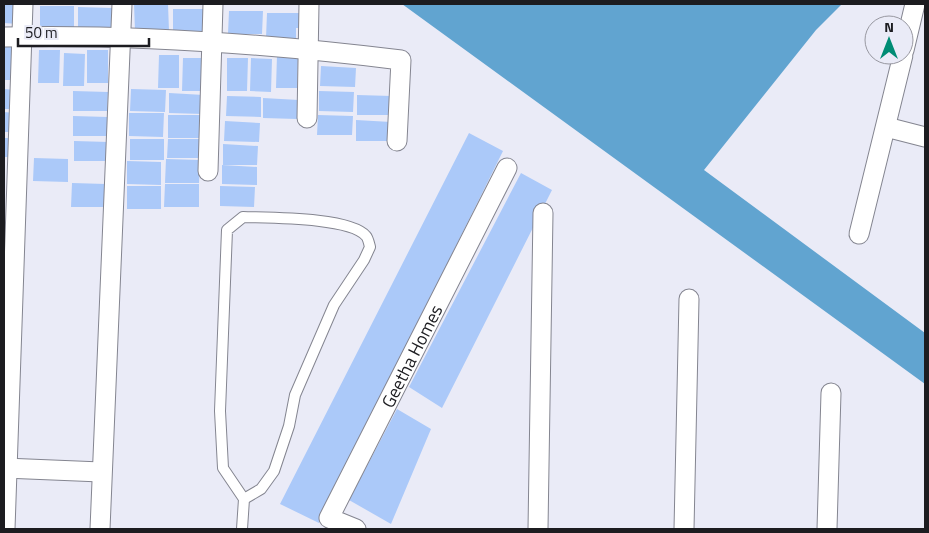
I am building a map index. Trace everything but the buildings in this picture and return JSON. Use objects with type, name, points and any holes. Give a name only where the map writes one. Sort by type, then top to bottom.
[{"type":"street","points":[[5,529],[13,37],[23,4]]},
{"type":"street","points":[[100,529],[122,4]]},
{"type":"street","points":[[208,171],[213,4]]},
{"type":"street","points":[[307,118],[309,4]]},
{"type":"street","points":[[13,37],[212,41],[308,49],[401,60],[396,141]]},
{"type":"street","points":[[859,234],[901,65]]},
{"type":"street","points":[[886,127],[925,137]]},
{"type":"street","name":"Geetha Homes","points":[[356,529],[328,518],[507,168]]},
{"type":"street","points":[[538,529],[543,213]]},
{"type":"street","points":[[684,529],[689,299]]},
{"type":"street","points":[[827,529],[831,393]]},
{"type":"street","points":[[6,468],[102,472]]},
{"type":"lane","points":[[242,529],[244,498],[223,468],[220,411],[227,230],[243,217],[312,220],[347,226],[367,237],[370,246],[364,260],[334,305],[302,377],[295,395],[284,446],[274,471],[260,489],[244,498]]},
{"type":"water","points":[[402,4],[842,4],[816,30],[704,170],[925,333],[925,384]]}]
